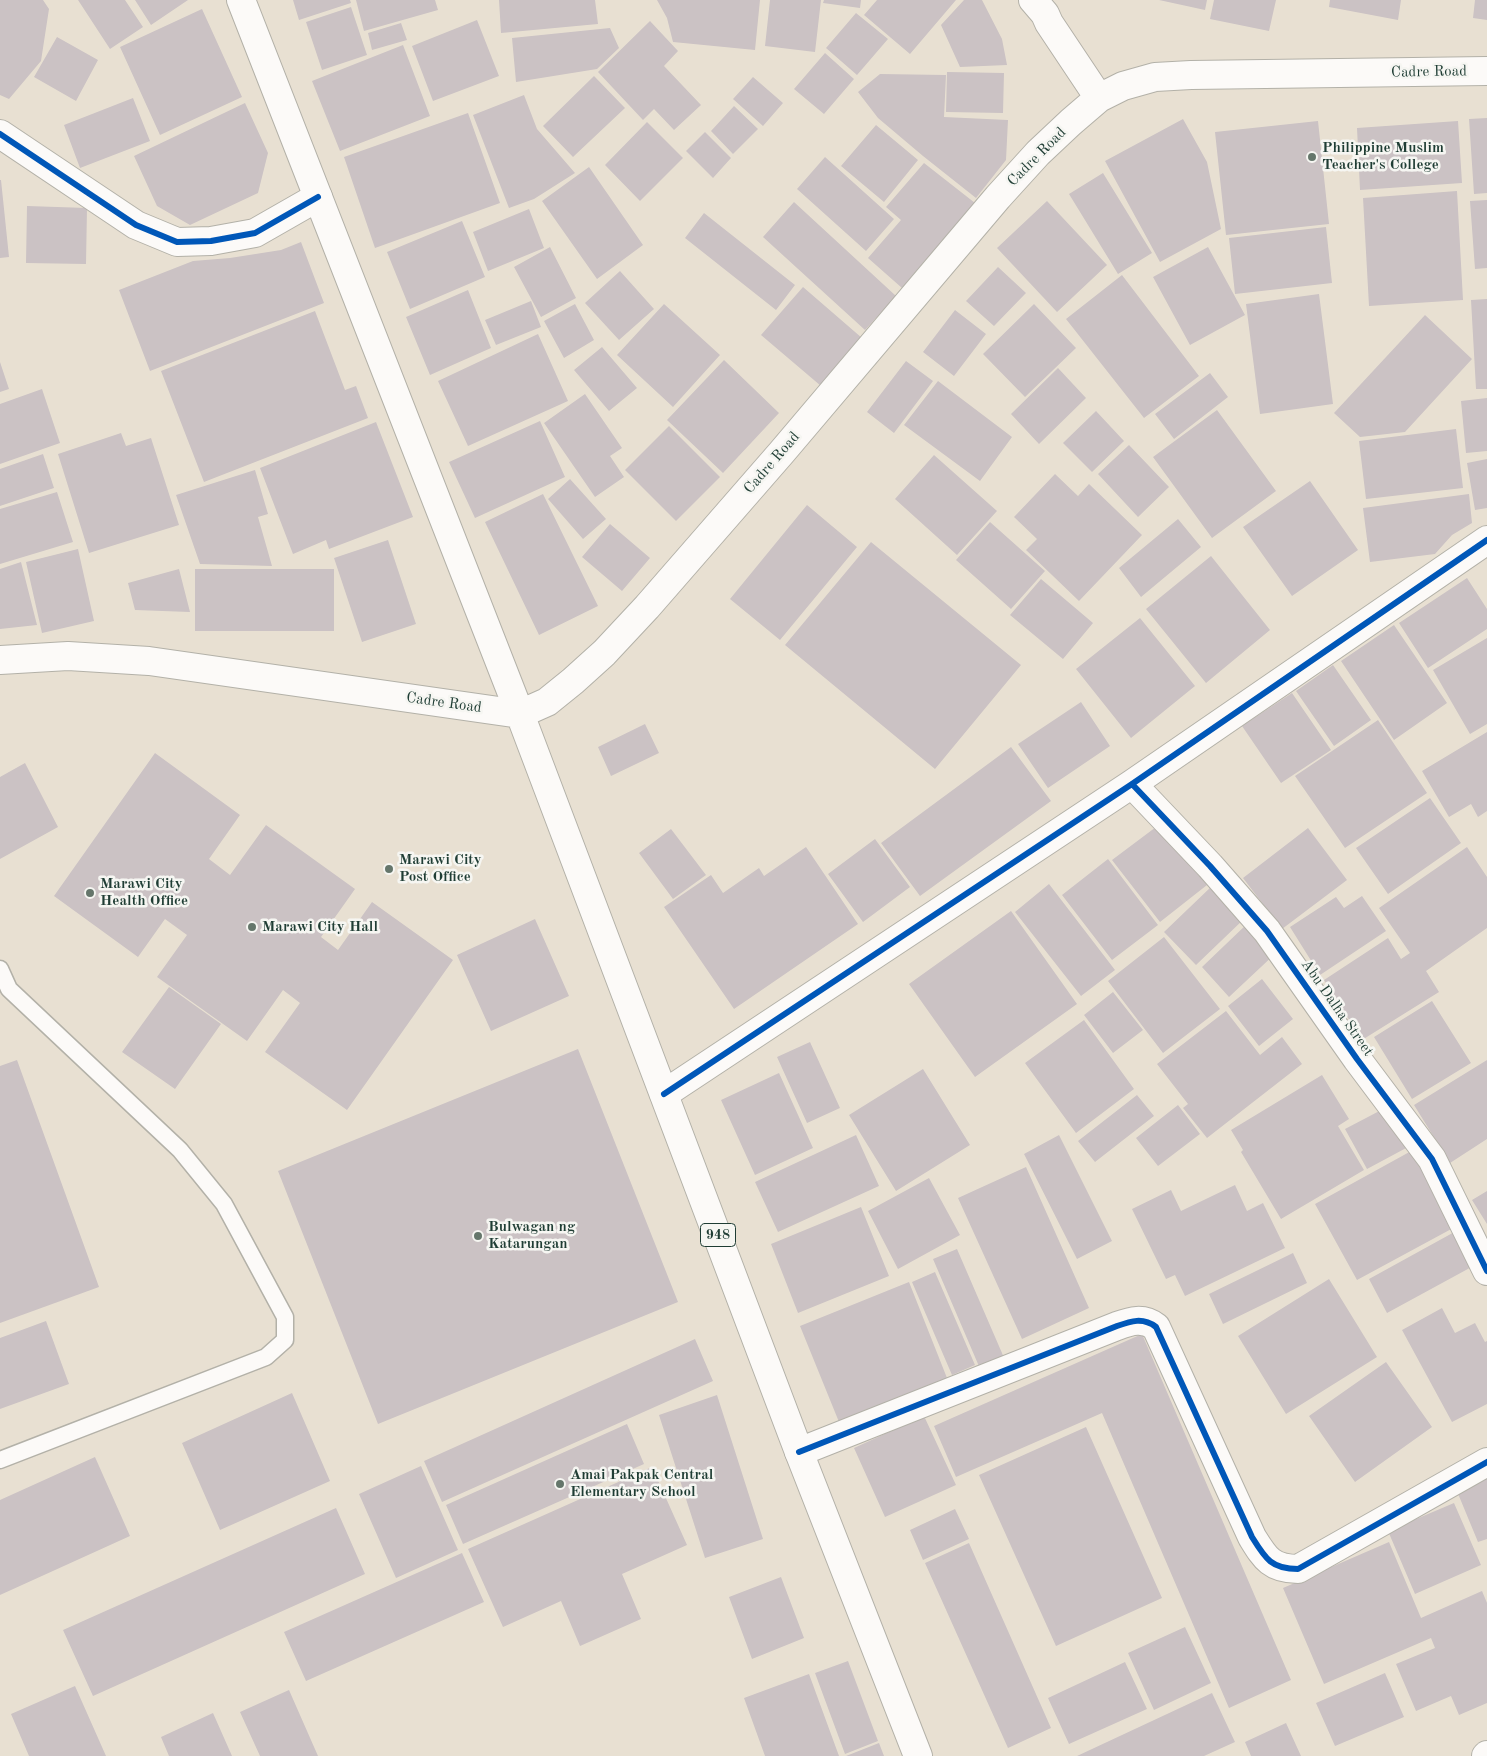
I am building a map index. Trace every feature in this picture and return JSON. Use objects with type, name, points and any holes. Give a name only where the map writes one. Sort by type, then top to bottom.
[{"type":"main road","name":"948","points":[[241,0],[520,714],[800,1452],[918,1756]]},
{"type":"main road","points":[[1041,5],[1049,23],[1099,98]]},
{"type":"main road","name":"Cadre Road","points":[[0,660],[68,656],[149,661],[520,714],[547,702],[573,681],[623,633],[782,452],[998,197],[1038,153],[1099,98],[1123,86],[1155,77],[1487,71]]},
{"type":"main road","points":[[0,134],[136,225],[177,242],[211,241],[255,233],[318,196]]},
{"type":"main road","points":[[664,1094],[1132,784],[1487,540]]},
{"type":"main road","name":"Abu Dalha Street","points":[[1132,784],[1210,866],[1267,931],[1357,1059],[1432,1159],[1487,1271]]},
{"type":"main road","points":[[800,1452],[1117,1326],[1142,1320],[1156,1328],[1252,1537],[1266,1559],[1275,1565],[1288,1569],[1298,1569],[1487,1462]]},
{"type":"lane","points":[[0,969],[4,990],[180,1150],[224,1204],[285,1317],[285,1340],[266,1357],[0,1460]]},
{"type":"building","points":[[0,0],[43,0],[49,9],[41,61],[9,99],[0,95]]},
{"type":"building","points":[[78,0],[125,0],[143,27],[110,49]]},
{"type":"building","points":[[135,0],[188,0],[151,25]]},
{"type":"building","points":[[293,0],[350,0],[351,3],[299,20]]},
{"type":"building","points":[[356,0],[435,0],[438,10],[364,31]]},
{"type":"building","points":[[499,0],[595,0],[598,24],[501,33]]},
{"type":"building","points":[[657,0],[760,0],[755,50],[673,42],[667,18]]},
{"type":"building","points":[[770,0],[821,0],[815,52],[765,46]]},
{"type":"building","points":[[824,0],[861,0],[860,8],[823,3]]},
{"type":"building","points":[[877,0],[956,0],[910,54],[864,15]]},
{"type":"building","points":[[964,0],[982,0],[1002,39],[1007,65],[960,67],[941,25]]},
{"type":"building","points":[[1159,0],[1207,0],[1205,10]]},
{"type":"building","points":[[1214,0],[1276,0],[1269,31],[1210,19]]},
{"type":"building","points":[[1330,0],[1401,0],[1398,20],[1329,7]]},
{"type":"building","points":[[1475,0],[1487,0],[1487,20],[1473,18]]},
{"type":"building","points":[[351,7],[367,55],[322,70],[306,22]]},
{"type":"building","points":[[202,9],[242,97],[160,135],[120,47]]},
{"type":"building","points":[[856,13],[888,39],[857,75],[826,48]]},
{"type":"building","points":[[477,20],[499,76],[433,101],[412,46]]},
{"type":"building","points":[[650,21],[678,51],[664,66],[701,105],[674,130],[654,109],[643,120],[598,72]]},
{"type":"building","points":[[401,23],[407,40],[372,50],[368,33]]},
{"type":"building","points":[[610,28],[619,48],[597,69],[516,82],[512,38]]},
{"type":"building","points":[[57,37],[98,60],[76,101],[34,77]]},
{"type":"building","points":[[403,45],[430,116],[340,151],[312,81]]},
{"type":"building","points":[[825,53],[854,79],[824,114],[794,89]]},
{"type":"building","points":[[947,72],[1004,73],[1003,113],[946,112]]},
{"type":"building","points":[[880,74],[946,75],[944,117],[1008,120],[1006,160],[976,198],[878,118],[858,92]]},
{"type":"building","points":[[594,76],[625,108],[573,157],[543,126]]},
{"type":"building","points":[[753,77],[783,103],[763,126],[733,99]]},
{"type":"building","points":[[524,95],[537,129],[575,173],[534,199],[509,208],[473,115]]},
{"type":"building","points":[[133,98],[150,141],[80,168],[64,125]]},
{"type":"building","points":[[245,103],[268,153],[258,193],[190,225],[157,206],[134,156]]},
{"type":"building","points":[[734,106],[758,129],[733,154],[711,131]]},
{"type":"building","points":[[468,113],[500,203],[375,248],[344,157]]},
{"type":"building","points":[[1487,118],[1487,193],[1474,194],[1469,119]]},
{"type":"building","points":[[1183,119],[1207,162],[1221,229],[1160,262],[1105,161]]},
{"type":"building","points":[[1318,121],[1329,224],[1226,235],[1215,132]]},
{"type":"building","points":[[1458,121],[1462,183],[1360,190],[1357,128]]},
{"type":"building","points":[[647,122],[683,158],[640,201],[605,165]]},
{"type":"building","points":[[876,125],[918,160],[884,202],[841,166]]},
{"type":"building","points":[[705,132],[731,158],[713,178],[686,151]]},
{"type":"building","points":[[825,157],[894,219],[866,251],[797,189]]},
{"type":"building","points":[[924,163],[975,203],[902,288],[868,258],[901,220],[886,207]]},
{"type":"building","points":[[589,167],[643,245],[597,279],[542,201]]},
{"type":"building","points":[[1103,173],[1152,253],[1118,274],[1069,194]]},
{"type":"building","points":[[0,180],[9,257],[0,258]]},
{"type":"building","points":[[1457,191],[1463,300],[1369,306],[1363,198]]},
{"type":"building","points":[[1487,200],[1487,268],[1475,269],[1470,201]]},
{"type":"building","points":[[1047,201],[1107,265],[1057,312],[997,248]]},
{"type":"building","points":[[794,202],[896,296],[865,330],[763,237]]},
{"type":"building","points":[[27,206],[87,208],[86,264],[26,263]]},
{"type":"building","points":[[529,209],[544,248],[488,271],[473,232]]},
{"type":"building","points":[[704,213],[795,285],[776,310],[685,238]]},
{"type":"building","points":[[462,221],[485,277],[410,309],[387,252]]},
{"type":"building","points":[[1326,227],[1332,283],[1235,294],[1229,238]]},
{"type":"building","points":[[301,242],[324,303],[150,371],[119,290],[193,261],[230,258],[281,250]]},
{"type":"building","points":[[550,247],[576,298],[541,317],[514,267]]},
{"type":"building","points":[[1208,247],[1245,315],[1190,345],[1153,277]]},
{"type":"building","points":[[998,267],[1026,293],[994,326],[966,301]]},
{"type":"building","points":[[620,271],[654,309],[619,340],[585,303]]},
{"type":"building","points":[[1122,275],[1199,376],[1144,418],[1066,319]]},
{"type":"building","points":[[803,287],[862,338],[821,386],[761,335]]},
{"type":"building","points":[[468,290],[491,348],[430,375],[406,317]]},
{"type":"building","points":[[1319,294],[1333,404],[1260,414],[1246,304]]},
{"type":"building","points":[[1487,299],[1487,389],[1476,389],[1471,300]]},
{"type":"building","points":[[531,301],[541,327],[496,345],[485,320]]},
{"type":"building","points":[[575,304],[594,340],[564,358],[544,321]]},
{"type":"building","points":[[664,304],[720,355],[673,407],[617,355]]},
{"type":"building","points":[[1034,304],[1076,348],[1025,397],[983,354]]},
{"type":"building","points":[[955,310],[986,334],[954,376],[923,352]]},
{"type":"building","points":[[315,311],[345,390],[356,386],[368,418],[204,482],[161,371]]},
{"type":"building","points":[[1425,315],[1472,359],[1405,432],[1360,437],[1334,413]]},
{"type":"building","points":[[538,334],[568,401],[468,446],[438,381]]},
{"type":"building","points":[[602,347],[637,388],[609,411],[574,370]]},
{"type":"building","points":[[724,360],[779,413],[723,473],[667,420]]},
{"type":"building","points":[[906,361],[933,381],[894,433],[867,412]]},
{"type":"building","points":[[0,362],[9,389],[0,392]]},
{"type":"building","points":[[1058,368],[1086,398],[1039,444],[1011,414]]},
{"type":"building","points":[[1210,373],[1228,397],[1174,439],[1155,414]]},
{"type":"building","points":[[938,381],[1012,437],[980,481],[904,425]]},
{"type":"building","points":[[42,389],[60,443],[0,464],[0,404]]},
{"type":"building","points":[[585,394],[622,448],[610,456],[624,477],[595,497],[544,423]]},
{"type":"building","points":[[1487,398],[1487,451],[1466,453],[1461,401]]},
{"type":"building","points":[[1217,410],[1276,491],[1212,538],[1153,457]]},
{"type":"building","points":[[1096,411],[1124,441],[1092,472],[1063,443]]},
{"type":"building","points":[[540,421],[565,477],[475,518],[449,462]]},
{"type":"building","points":[[376,422],[413,517],[329,549],[326,540],[293,554],[260,468]]},
{"type":"building","points":[[669,426],[720,477],[676,521],[625,470]]},
{"type":"building","points":[[1456,429],[1463,488],[1366,499],[1359,441]]},
{"type":"building","points":[[121,433],[126,446],[151,438],[179,525],[89,553],[58,454]]},
{"type":"building","points":[[1129,445],[1169,487],[1138,517],[1098,474]]},
{"type":"building","points":[[43,454],[54,488],[0,506],[0,469]]},
{"type":"building","points":[[934,455],[997,511],[957,555],[895,499]]},
{"type":"building","points":[[1487,459],[1487,508],[1475,510],[1467,463]]},
{"type":"building","points":[[255,470],[268,514],[258,517],[272,566],[200,564],[176,495]]},
{"type":"building","points":[[1055,474],[1078,496],[1089,484],[1142,535],[1079,601],[1026,550],[1037,539],[1014,517]]},
{"type":"building","points":[[570,479],[606,519],[583,539],[548,499]]},
{"type":"building","points":[[1310,481],[1358,550],[1292,596],[1243,527]]},
{"type":"building","points":[[57,492],[73,542],[0,564],[0,509]]},
{"type":"building","points":[[543,494],[598,606],[539,635],[485,522]]},
{"type":"building","points":[[1469,494],[1472,523],[1452,535],[1435,554],[1370,562],[1363,508]]},
{"type":"building","points":[[807,505],[857,547],[780,640],[730,599]]},
{"type":"building","points":[[1178,519],[1201,547],[1141,597],[1119,568]]},
{"type":"building","points":[[990,522],[1045,571],[1011,609],[956,560]]},
{"type":"building","points":[[610,524],[650,558],[622,591],[582,557]]},
{"type":"building","points":[[388,540],[416,624],[362,642],[334,558]]},
{"type":"building","points":[[871,542],[1021,665],[935,769],[785,645]]},
{"type":"building","points":[[78,549],[94,621],[42,633],[26,562]]},
{"type":"building","points":[[1211,556],[1270,630],[1206,683],[1146,609]]},
{"type":"building","points":[[21,562],[37,625],[0,629],[0,569]]},
{"type":"building","points":[[179,569],[190,612],[135,610],[128,583]]},
{"type":"building","points":[[195,569],[334,569],[334,631],[195,631]]},
{"type":"building","points":[[1467,578],[1487,609],[1487,629],[1428,668],[1399,623]]},
{"type":"building","points":[[1041,579],[1093,623],[1063,659],[1010,615]]},
{"type":"building","points":[[1140,618],[1195,686],[1131,738],[1076,669]]},
{"type":"building","points":[[1394,625],[1447,703],[1394,740],[1341,661]]},
{"type":"building","points":[[1487,638],[1487,724],[1470,734],[1433,670]]},
{"type":"building","points":[[1333,665],[1371,720],[1334,746],[1296,691]]},
{"type":"building","points":[[1292,693],[1331,750],[1281,783],[1242,726]]},
{"type":"building","points":[[1081,702],[1110,746],[1048,788],[1018,744]]},
{"type":"building","points":[[1378,720],[1427,793],[1345,848],[1295,776]]},
{"type":"building","points":[[645,724],[659,753],[611,776],[598,747]]},
{"type":"building","points":[[1487,732],[1487,811],[1478,817],[1471,804],[1449,817],[1422,771]]},
{"type":"building","points":[[1011,747],[1051,801],[920,896],[881,843]]},
{"type":"building","name":"Marawi City Hall","points":[[155,753],[240,815],[209,859],[230,875],[266,825],[355,889],[321,937],[338,950],[372,902],[453,960],[347,1110],[265,1052],[300,1003],[283,990],[247,1041],[157,977],[187,935],[165,919],[138,957],[54,896]]},
{"type":"building","points":[[25,763],[58,827],[0,859],[0,777]]},
{"type":"building","points":[[1430,798],[1461,843],[1388,894],[1356,848]]},
{"type":"building","points":[[1160,824],[1207,885],[1160,922],[1112,860]]},
{"type":"building","points":[[1308,828],[1347,880],[1282,929],[1243,878]]},
{"type":"building","points":[[671,829],[706,875],[673,899],[639,853]]},
{"type":"building","points":[[875,839],[910,887],[863,922],[828,874]]},
{"type":"building","points":[[806,847],[858,924],[734,1009],[664,907],[711,875],[723,893],[759,868],[764,876]]},
{"type":"building","points":[[1467,847],[1487,877],[1487,928],[1426,971],[1439,992],[1362,1040],[1324,980],[1388,938],[1401,959],[1410,953],[1379,908]]},
{"type":"building","points":[[1108,859],[1158,925],[1112,960],[1062,895]]},
{"type":"building","points":[[1049,884],[1115,970],[1081,996],[1015,912]]},
{"type":"building","points":[[1213,885],[1245,918],[1196,965],[1164,932]]},
{"type":"building","points":[[1362,896],[1386,931],[1320,975],[1290,927],[1336,897],[1344,908]]},
{"type":"building","points":[[1011,911],[1077,1004],[975,1077],[909,984]]},
{"type":"building","points":[[535,919],[569,996],[491,1031],[457,955]]},
{"type":"building","points":[[1248,923],[1277,952],[1229,997],[1202,967]]},
{"type":"building","points":[[1164,937],[1220,1009],[1163,1053],[1108,981]]},
{"type":"building","points":[[1262,979],[1293,1019],[1259,1046],[1228,1006]]},
{"type":"building","points":[[169,987],[221,1024],[175,1089],[122,1052]]},
{"type":"building","points":[[1113,992],[1143,1030],[1113,1053],[1084,1015]]},
{"type":"building","points":[[1432,1001],[1471,1063],[1412,1099],[1374,1037]]},
{"type":"building","points":[[1226,1011],[1260,1055],[1282,1037],[1302,1064],[1207,1138],[1183,1108],[1188,1104],[1157,1064]]},
{"type":"building","points":[[1084,1020],[1134,1089],[1076,1133],[1025,1063]]},
{"type":"building","points":[[810,1042],[840,1108],[807,1123],[777,1057]]},
{"type":"building","name":"Bulwagan ng Katarungan","points":[[578,1049],[678,1302],[378,1424],[278,1171]]},
{"type":"building","points":[[17,1060],[99,1287],[0,1323],[0,1066]]},
{"type":"building","points":[[1487,1060],[1487,1139],[1450,1163],[1414,1105]]},
{"type":"building","points":[[923,1069],[970,1145],[896,1191],[849,1115]]},
{"type":"building","points":[[779,1073],[813,1148],[755,1175],[721,1100]]},
{"type":"building","points":[[1322,1075],[1349,1119],[1338,1126],[1364,1170],[1281,1219],[1241,1152],[1243,1150],[1231,1130]]},
{"type":"building","points":[[1137,1095],[1154,1116],[1095,1162],[1078,1141]]},
{"type":"building","points":[[1178,1105],[1200,1134],[1158,1166],[1136,1138]]},
{"type":"building","points":[[1387,1107],[1408,1147],[1367,1169],[1345,1129]]},
{"type":"building","points":[[856,1135],[879,1186],[778,1232],[755,1182]]},
{"type":"building","points":[[1059,1135],[1112,1241],[1077,1259],[1024,1154]]},
{"type":"building","points":[[1413,1150],[1455,1227],[1357,1280],[1315,1204]]},
{"type":"building","points":[[1026,1167],[1089,1308],[1022,1339],[958,1198]]},
{"type":"building","points":[[929,1178],[960,1235],[898,1269],[868,1211]]},
{"type":"building","points":[[1235,1185],[1247,1211],[1263,1203],[1285,1248],[1185,1296],[1175,1275],[1166,1279],[1132,1209],[1171,1190],[1181,1211]]},
{"type":"building","points":[[1487,1191],[1487,1224],[1472,1200]]},
{"type":"building","points":[[861,1207],[889,1276],[798,1313],[771,1244]]},
{"type":"building","points":[[1458,1230],[1477,1264],[1387,1313],[1369,1279]]},
{"type":"building","points":[[957,1249],[1005,1360],[981,1371],[933,1259]]},
{"type":"building","points":[[1293,1253],[1307,1283],[1223,1324],[1209,1294]]},
{"type":"building","points":[[935,1272],[975,1365],[952,1375],[912,1282]]},
{"type":"building","points":[[1329,1279],[1377,1357],[1286,1414],[1238,1336]]},
{"type":"building","points":[[909,1282],[947,1378],[839,1422],[800,1326]]},
{"type":"building","points":[[1442,1308],[1455,1333],[1475,1323],[1485,1342],[1487,1341],[1487,1404],[1452,1422],[1402,1330]]},
{"type":"building","points":[[46,1321],[69,1384],[0,1409],[0,1338]]},
{"type":"building","points":[[1142,1334],[1291,1680],[1229,1708],[1102,1413],[956,1477],[934,1426]]},
{"type":"building","points":[[695,1339],[713,1381],[442,1502],[424,1461]]},
{"type":"building","points":[[1386,1362],[1432,1427],[1355,1482],[1309,1416]]},
{"type":"building","points":[[292,1393],[330,1481],[220,1530],[182,1443]]},
{"type":"building","points":[[717,1395],[763,1539],[705,1558],[659,1415]]},
{"type":"building","points":[[924,1416],[956,1485],[885,1517],[854,1448]]},
{"type":"building","points":[[627,1424],[644,1464],[463,1544],[446,1505]]},
{"type":"building","points":[[1086,1427],[1162,1598],[1056,1646],[979,1475]]},
{"type":"building","points":[[95,1457],[130,1536],[0,1595],[0,1500]]},
{"type":"building","points":[[421,1466],[458,1550],[396,1578],[359,1494]]},
{"type":"building","points":[[652,1467],[687,1545],[622,1574],[641,1619],[580,1646],[561,1601],[503,1627],[468,1549]]},
{"type":"building","points":[[1487,1470],[1487,1539],[1478,1542],[1454,1484]]},
{"type":"building","points":[[1454,1503],[1481,1565],[1415,1594],[1388,1531]]},
{"type":"building","points":[[336,1508],[365,1574],[93,1696],[63,1630]]},
{"type":"building","points":[[955,1509],[969,1539],[923,1560],[910,1530]]},
{"type":"building","points":[[1389,1542],[1421,1618],[1482,1591],[1487,1603],[1487,1703],[1459,1715],[1451,1696],[1416,1711],[1396,1664],[1435,1648],[1431,1638],[1324,1684],[1283,1588]]},
{"type":"building","points":[[969,1543],[1051,1728],[1008,1748],[925,1563]]},
{"type":"building","points":[[462,1553],[484,1602],[306,1681],[284,1632]]},
{"type":"building","points":[[781,1577],[804,1638],[752,1659],[729,1597]]},
{"type":"building","points":[[1185,1627],[1211,1683],[1154,1710],[1128,1653]]},
{"type":"building","points":[[848,1661],[878,1741],[845,1754],[815,1673]]},
{"type":"building","points":[[1125,1662],[1147,1709],[1069,1744],[1048,1698]]},
{"type":"building","points":[[1385,1673],[1404,1717],[1335,1746],[1316,1703]]},
{"type":"building","points":[[809,1674],[839,1756],[765,1756],[744,1698]]},
{"type":"building","points":[[75,1686],[106,1756],[29,1756],[11,1714]]},
{"type":"building","points":[[289,1690],[318,1756],[260,1756],[240,1712]]},
{"type":"building","points":[[1212,1693],[1235,1742],[1204,1756],[1077,1756]]},
{"type":"building","points":[[213,1713],[232,1756],[169,1756],[161,1737]]},
{"type":"building","points":[[1286,1723],[1301,1756],[1251,1756],[1245,1742]]},
{"type":"building","points":[[879,1743],[884,1756],[846,1756]]},
{"type":"cycle path","points":[[0,134],[136,225],[177,242],[211,241],[255,233],[318,197]]},
{"type":"cycle path","points":[[664,1094],[1132,784],[1487,540]]},
{"type":"cycle path","points":[[1132,784],[1210,866],[1267,931],[1357,1059],[1432,1159],[1487,1271]]},
{"type":"cycle path","points":[[799,1452],[1117,1326],[1142,1321],[1156,1327],[1252,1537],[1265,1556],[1281,1567],[1298,1569],[1487,1462]]},
{"type":"place","name":"Philippine Muslim Teacher's College","points":[[1312,157]]},
{"type":"place","name":"Marawi City Post Office","points":[[389,869]]},
{"type":"place","name":"Marawi City Health Office","points":[[90,893]]},
{"type":"place","name":"Marawi City Hall","points":[[252,927]]},
{"type":"place","name":"Bulwagan ng Katarungan","points":[[478,1236]]},
{"type":"place","name":"Amai Pakpak Central Elementary School","points":[[560,1484]]}]
